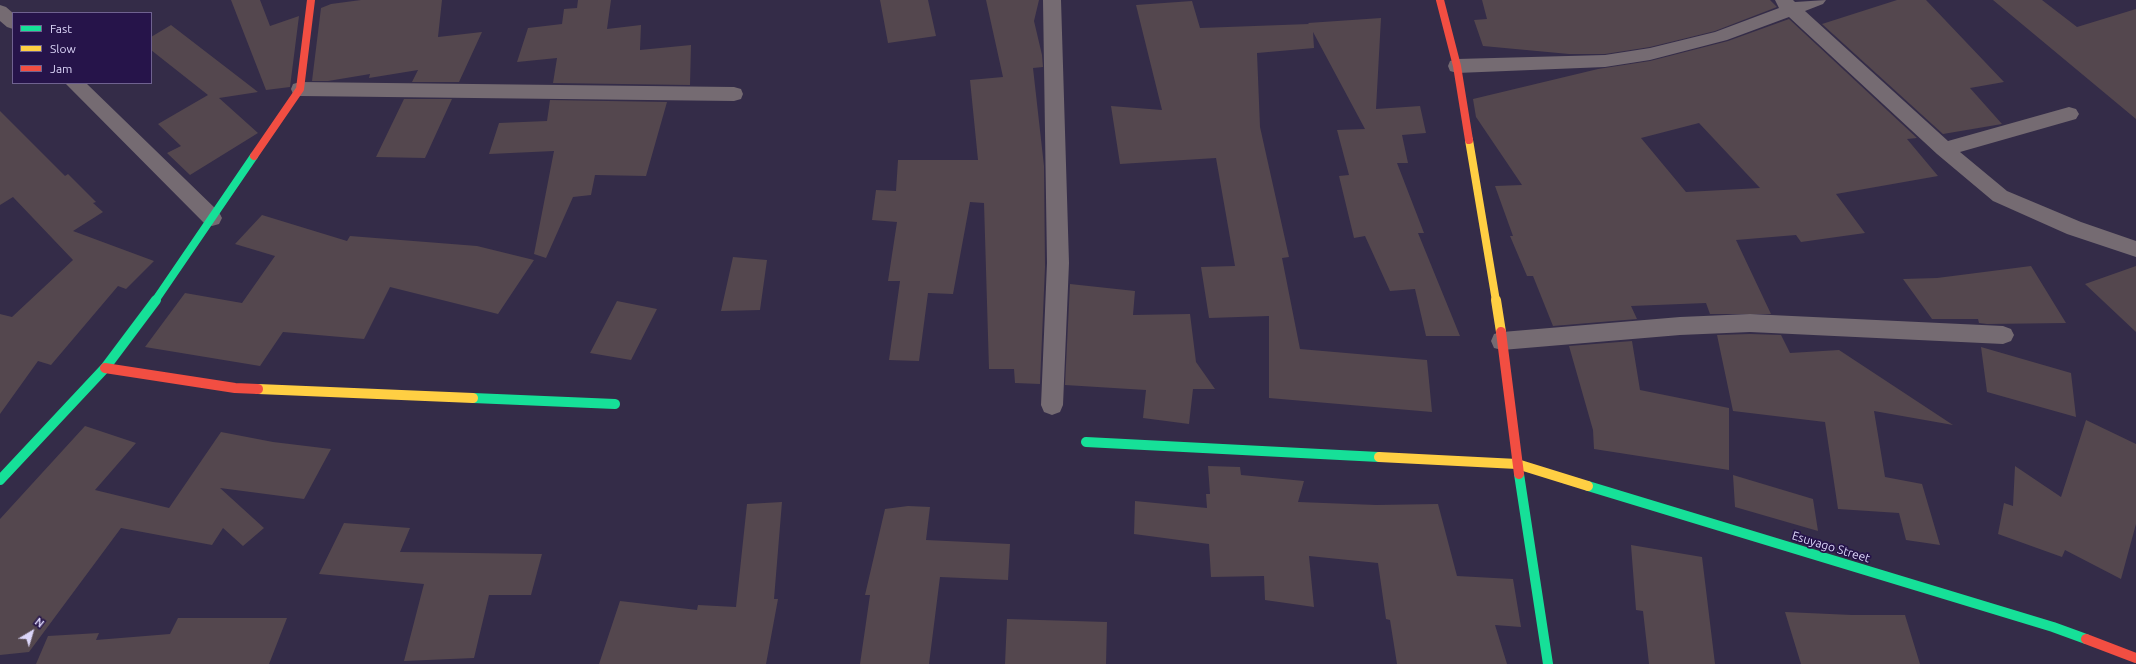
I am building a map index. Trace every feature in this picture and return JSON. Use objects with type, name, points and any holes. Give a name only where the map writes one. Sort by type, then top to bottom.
[{"type":"street","points":[[0,480],[104,368],[145,315],[300,89],[311,0]]},
{"type":"street","points":[[1052,0],[1058,263],[1052,405]]},
{"type":"street","points":[[1440,0],[1457,66],[1502,341],[1518,464],[1548,664]]},
{"type":"street","points":[[1457,66],[1604,62],[1650,54],[1721,36],[1787,5],[1817,0]]},
{"type":"street","points":[[1787,5],[1944,149],[2000,196],[2074,228],[2136,249]]},
{"type":"street","points":[[0,10],[12,22]]},
{"type":"street","points":[[75,84],[212,218]]},
{"type":"street","points":[[300,89],[734,94]]},
{"type":"street","points":[[1944,149],[2069,114]]},
{"type":"street","points":[[1502,341],[1680,326],[1750,323],[2003,335]]},
{"type":"street","points":[[104,368],[236,388],[615,404]]},
{"type":"street","name":"Esuyago Street","points":[[1086,442],[1518,464],[2053,627],[2136,658]]},
{"type":"building","points":[[231,0],[260,0],[270,26],[299,16],[290,87],[266,90]]},
{"type":"building","points":[[361,0],[442,0],[438,37],[482,32],[459,82],[412,82],[418,70],[369,78],[370,74],[328,81],[312,81],[321,8],[331,4]]},
{"type":"building","points":[[578,0],[611,0],[607,29],[641,25],[640,50],[691,45],[690,85],[553,83],[557,58],[517,62],[528,28],[562,24],[564,9],[577,8]]},
{"type":"building","points":[[880,0],[928,0],[936,36],[888,43]]},
{"type":"building","points":[[986,0],[1039,0],[1034,21],[1042,55],[1043,67],[1033,68],[1044,166],[1045,267],[1040,384],[1015,383],[1014,369],[989,369],[984,203],[970,202],[953,294],[928,293],[919,361],[889,360],[900,281],[888,281],[897,222],[872,220],[876,190],[896,191],[898,160],[978,160],[970,80],[1003,77]]},
{"type":"building","points":[[1482,0],[1770,0],[1777,7],[1715,31],[1650,47],[1605,54],[1569,54],[1483,46],[1474,20],[1487,19]]},
{"type":"building","points":[[1897,0],[1926,0],[2004,82],[1970,88],[2002,124],[1943,134],[1822,24]]},
{"type":"building","points":[[1993,0],[2042,0],[2077,27],[2136,9],[2136,119]]},
{"type":"building","points":[[1192,1],[1200,28],[1309,24],[1308,23],[1381,18],[1376,109],[1420,106],[1426,133],[1402,135],[1408,163],[1397,163],[1424,233],[1418,233],[1460,336],[1426,336],[1415,289],[1390,291],[1365,236],[1354,238],[1339,176],[1349,175],[1337,130],[1365,129],[1313,32],[1314,48],[1257,53],[1260,127],[1289,257],[1282,258],[1300,349],[1427,360],[1432,412],[1269,398],[1269,316],[1209,318],[1201,267],[1235,266],[1216,158],[1120,164],[1111,106],[1162,110],[1136,5]]},
{"type":"building","points":[[1789,19],[1917,138],[1907,139],[1938,176],[1836,194],[1865,233],[1801,242],[1796,235],[1736,240],[1771,314],[1710,314],[1706,303],[1631,306],[1637,319],[1553,326],[1533,276],[1527,276],[1510,236],[1513,236],[1495,186],[1522,185],[1476,117],[1473,99],[1598,69],[1650,61],[1728,41]],"holes":[[[1699,123],[1760,188],[1686,192],[1641,138]]]},
{"type":"building","points":[[171,25],[258,92],[219,98],[258,133],[190,175],[167,153],[181,146],[158,124],[208,95],[152,51],[152,36]]},
{"type":"building","points":[[404,99],[452,99],[425,158],[376,157]]},
{"type":"building","points":[[550,100],[667,102],[646,176],[595,175],[591,195],[573,197],[546,258],[534,254],[554,151],[489,154],[499,123],[547,121]]},
{"type":"building","points":[[0,111],[65,176],[68,174],[96,202],[93,203],[103,212],[73,231],[154,261],[126,289],[118,286],[51,365],[38,361],[0,414],[0,314],[12,317],[73,260],[13,197],[0,205]]},
{"type":"building","points":[[262,215],[347,241],[350,236],[477,246],[534,260],[498,314],[390,287],[364,339],[283,332],[260,366],[145,347],[185,293],[242,303],[275,256],[235,244]]},
{"type":"building","points":[[733,257],[767,260],[760,310],[721,311]]},
{"type":"building","points":[[2031,266],[2066,323],[1987,324],[1979,323],[1978,319],[1932,319],[1903,279],[1937,278]]},
{"type":"building","points":[[2136,266],[2136,332],[2085,284]]},
{"type":"building","points":[[1070,284],[1135,291],[1133,315],[1190,314],[1196,362],[1215,389],[1193,389],[1189,424],[1143,418],[1146,390],[1065,385]]},
{"type":"building","points":[[617,301],[657,309],[631,360],[590,353]]},
{"type":"building","points":[[1717,335],[1781,335],[1790,353],[1839,350],[1953,425],[1874,411],[1885,477],[1922,484],[1940,545],[1906,540],[1899,513],[1838,509],[1825,422],[1733,411]]},
{"type":"building","points":[[1632,341],[1640,390],[1729,408],[1729,470],[1594,449],[1593,430],[1569,346]]},
{"type":"building","points":[[1981,347],[2071,373],[2076,417],[1987,392]]},
{"type":"building","points":[[2086,420],[2136,444],[2136,524],[2121,579],[2065,550],[2062,557],[1998,534],[2004,503],[2013,506],[2015,466],[2061,497]]},
{"type":"building","points":[[85,426],[136,443],[95,490],[169,508],[221,432],[273,442],[331,449],[304,499],[220,488],[264,528],[243,546],[223,528],[212,545],[121,528],[29,652],[0,655],[0,519]]},
{"type":"building","points":[[1208,466],[1240,467],[1241,475],[1304,481],[1298,502],[1376,505],[1438,504],[1457,576],[1513,579],[1521,627],[1495,625],[1507,664],[1397,664],[1390,620],[1386,619],[1378,563],[1309,556],[1314,607],[1265,600],[1264,576],[1211,577],[1209,544],[1134,534],[1135,501],[1207,508],[1206,494],[1210,494]]},
{"type":"building","points":[[1733,475],[1813,499],[1818,531],[1735,507]]},
{"type":"building","points":[[782,502],[774,599],[778,599],[766,664],[599,664],[620,601],[697,610],[698,605],[736,607],[747,504]]},
{"type":"building","points":[[908,506],[930,507],[926,540],[1010,544],[1008,580],[940,577],[929,664],[860,664],[870,595],[865,595],[885,509]]},
{"type":"building","points":[[344,523],[410,528],[400,552],[542,554],[531,595],[489,595],[474,658],[404,661],[424,584],[319,574]]},
{"type":"building","points":[[1631,545],[1702,557],[1715,664],[1649,664],[1643,611],[1636,610]]},
{"type":"building","points":[[1785,612],[1852,615],[1905,615],[1920,664],[1801,664]]},
{"type":"building","points":[[178,618],[287,618],[269,664],[36,664],[48,636],[99,633],[96,640],[170,634]]},
{"type":"building","points":[[1007,619],[1107,622],[1106,664],[1005,664]]},
{"type":"traffic: fast","points":[[0,480],[105,368],[145,315],[254,156]]},
{"type":"traffic: fast","points":[[473,398],[615,404]]},
{"type":"traffic: fast","points":[[1086,442],[1379,457]]},
{"type":"traffic: fast","points":[[1519,474],[1548,664]]},
{"type":"traffic: fast","points":[[1588,486],[2053,627],[2086,639]]},
{"type":"traffic: slow","points":[[1469,140],[1501,332]]},
{"type":"traffic: slow","points":[[258,389],[473,398]]},
{"type":"traffic: slow","points":[[1379,457],[1517,464],[1588,486]]},
{"type":"traffic: jam","points":[[254,156],[300,89],[311,0]]},
{"type":"traffic: jam","points":[[1440,0],[1457,66],[1469,140]]},
{"type":"traffic: jam","points":[[1501,332],[1519,474]]},
{"type":"traffic: jam","points":[[105,368],[235,388],[258,389]]},
{"type":"traffic: jam","points":[[2086,639],[2136,658]]}]
